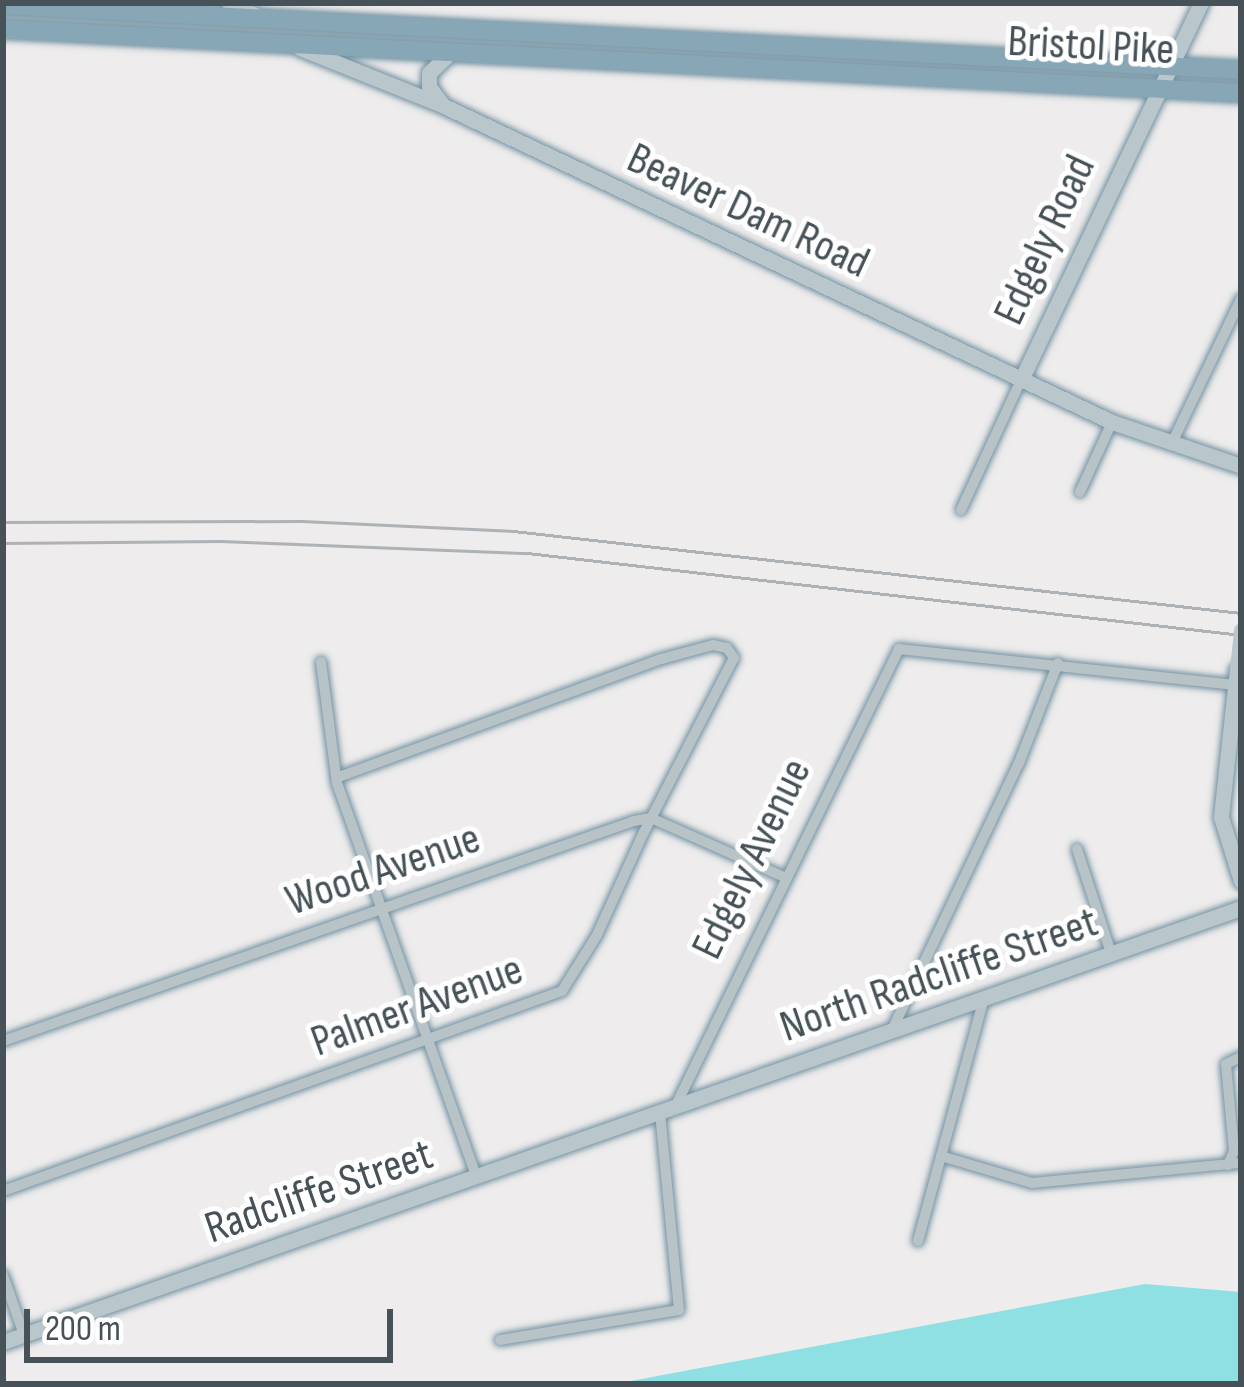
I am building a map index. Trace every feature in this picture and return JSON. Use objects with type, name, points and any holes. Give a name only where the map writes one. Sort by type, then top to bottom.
[{"type":"highway","name":"Bristol Pike","points":[[3,5],[1241,70]]},
{"type":"highway","name":"Bristol Pike","points":[[3,28],[1241,93]]},
{"type":"street","points":[[229,3],[268,19]]},
{"type":"street","name":"Edgely Road","points":[[961,510],[1201,3]]},
{"type":"street","name":"Beaver Dam Road","points":[[286,43],[444,106],[1112,422],[1241,466]]},
{"type":"street","points":[[444,106],[428,80],[432,68],[452,52]]},
{"type":"street","points":[[1171,445],[1241,299]]},
{"type":"street","points":[[1080,492],[1112,422]]},
{"type":"street","points":[[1241,631],[1222,817],[1241,880]]},
{"type":"street","name":"Palmer Avenue","points":[[3,1191],[547,999],[572,981],[651,818],[729,676],[734,664],[731,652],[712,645],[661,658],[339,777]]},
{"type":"street","name":"Edgely Avenue","points":[[668,1108],[899,649],[1058,663]]},
{"type":"street","points":[[321,662],[339,777],[476,1175]]},
{"type":"street","points":[[892,1030],[1018,763],[1058,663],[1236,677]]},
{"type":"street","points":[[651,818],[784,877]]},
{"type":"street","name":"Wood Avenue","points":[[3,1041],[651,818]]},
{"type":"street","points":[[1077,849],[1112,953]]},
{"type":"street","name":"North Radcliffe Street","points":[[668,1108],[1241,908]]},
{"type":"street","points":[[918,1241],[984,998]]},
{"type":"street","points":[[941,1156],[1032,1183],[1235,1164],[1226,1064],[1241,1057]]},
{"type":"street","points":[[500,1340],[679,1310],[668,1108]]},
{"type":"street","name":"Radcliffe Street","points":[[3,1342],[668,1108]]},
{"type":"street","points":[[3,1275],[24,1335]]},
{"type":"water","points":[[1145,1284],[1241,1292],[1241,1384],[615,1384]]},
{"type":"railway","points":[[3,522],[302,521],[513,531],[1241,613]]},
{"type":"railway","points":[[3,543],[222,541],[527,553],[1241,635]]}]
